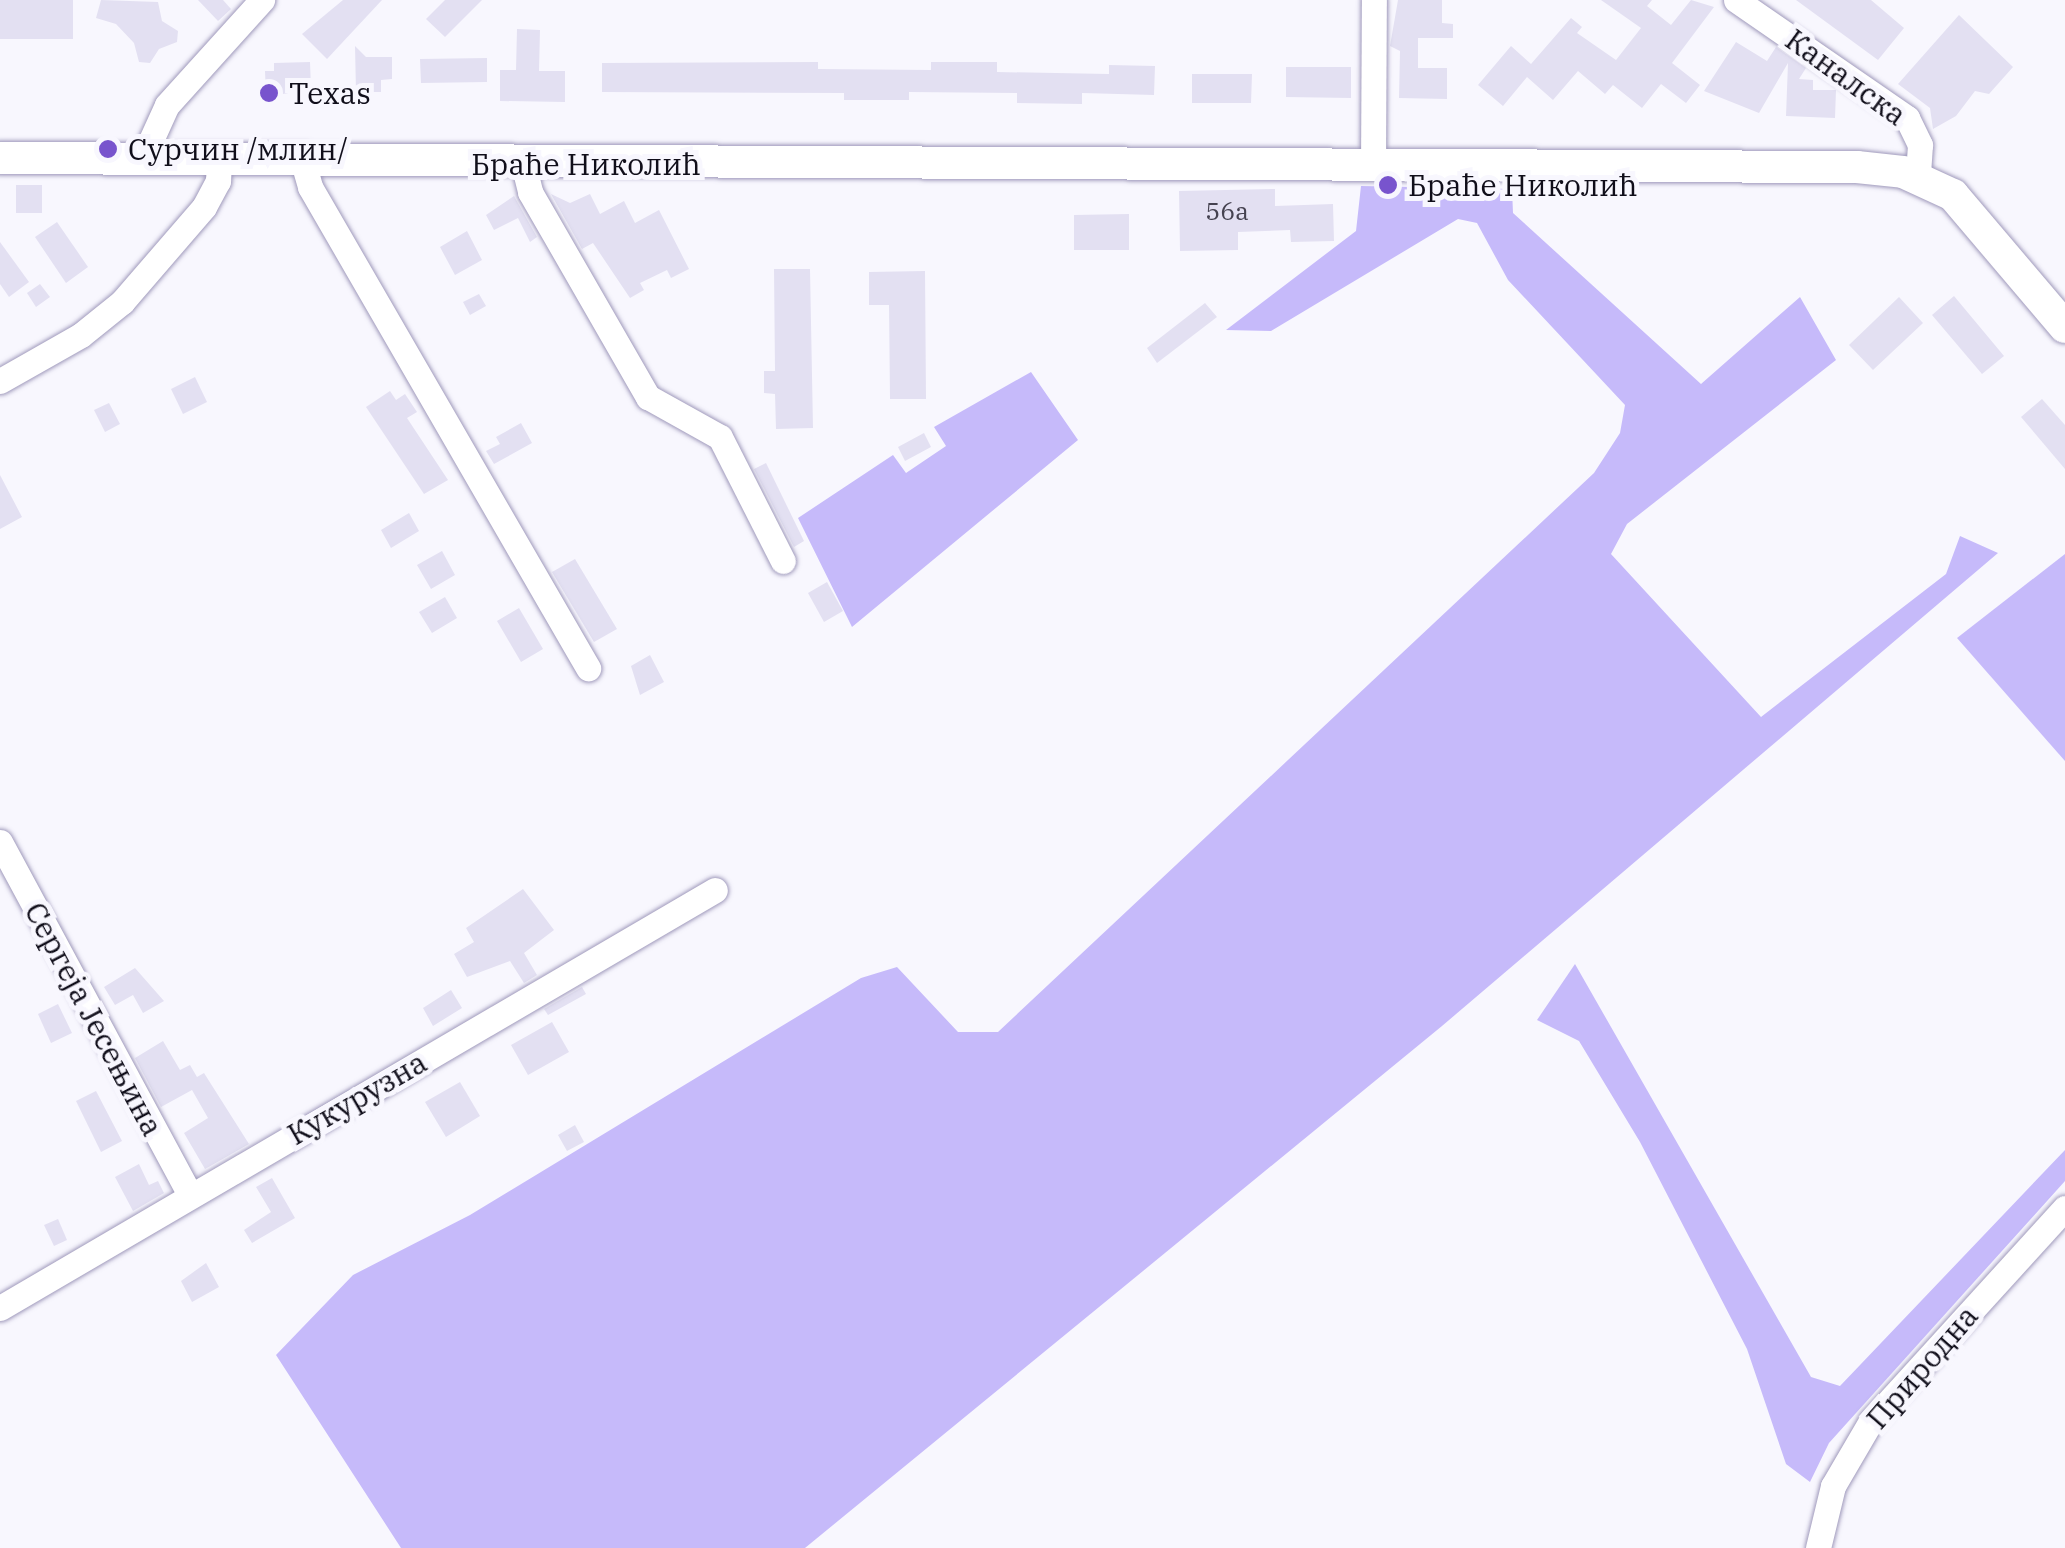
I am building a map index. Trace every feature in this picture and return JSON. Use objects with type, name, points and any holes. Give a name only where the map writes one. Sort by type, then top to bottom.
[{"type":"main road","name":"Браће Николић","points":[[0,158],[524,164],[1856,167],[1918,176],[1975,214],[2065,326]]},
{"type":"street","points":[[142,160],[181,86],[262,0]]},
{"type":"street","points":[[1372,168],[1374,0]]},
{"type":"street","name":"Каналска","points":[[1736,0],[1907,118],[1920,145],[1918,176]]},
{"type":"street","points":[[0,381],[81,336],[122,302],[204,207],[219,162]]},
{"type":"street","points":[[304,162],[310,187],[588,668]]},
{"type":"street","points":[[524,164],[530,192],[648,397],[720,438],[783,561]]},
{"type":"street","name":"Сергеја Јесењина","points":[[0,842],[190,1195]]},
{"type":"street","name":"Кукурузна","points":[[0,1308],[714,890]]},
{"type":"street","name":"Природна","points":[[1818,1548],[1842,1463],[1871,1421],[2065,1208]]},
{"type":"street","points":[[1824,1516],[1841,1548]]},
{"type":"shaded area","points":[[1361,186],[1512,189],[1513,213],[1701,384],[1800,297],[1836,360],[1627,524],[1611,554],[1761,717],[1946,574],[1960,536],[1998,553],[1442,1026],[805,1548],[401,1548],[276,1355],[353,1275],[470,1215],[861,978],[897,967],[958,1032],[998,1032],[1594,473],[1620,433],[1625,405],[1508,280],[1477,223],[1458,219],[1271,331],[1226,330],[1356,231]]},
{"type":"shaded area","points":[[1031,372],[1078,440],[852,627],[798,518],[893,455],[906,473],[946,446],[934,427]]},
{"type":"shaded area","points":[[2065,554],[2065,761],[1957,638]]},
{"type":"shaded area","points":[[1575,964],[1811,1377],[1840,1386],[2065,1150],[2065,1181],[1829,1443],[1810,1482],[1786,1464],[1747,1349],[1640,1142],[1579,1041],[1537,1020]]},
{"type":"building","points":[[0,0],[73,0],[73,39],[0,39]]},
{"type":"building","points":[[101,0],[158,2],[162,21],[178,31],[177,42],[159,49],[150,63],[139,62],[134,43],[116,24],[96,18]]},
{"type":"building","points":[[198,0],[223,0],[231,9],[218,21]]},
{"type":"building","points":[[343,0],[382,0],[327,59],[302,34]]},
{"type":"building","points":[[445,0],[482,0],[445,37],[426,19]]},
{"type":"building","points":[[1398,0],[1442,0],[1442,23],[1453,24],[1453,38],[1418,38],[1418,68],[1447,68],[1447,99],[1399,98],[1400,51],[1390,46]]},
{"type":"building","points":[[1601,0],[1652,0],[1647,6],[1671,25],[1691,0],[1714,7],[1672,63],[1700,85],[1686,103],[1661,84],[1642,108],[1613,85],[1605,94],[1578,71],[1553,100],[1527,77],[1503,106],[1478,85],[1511,46],[1531,64],[1571,18],[1582,27],[1577,33],[1616,60],[1641,28]]},
{"type":"building","points":[[1796,0],[1871,0],[1904,28],[1878,60]]},
{"type":"building","points":[[1959,15],[2013,67],[1989,94],[1975,91],[1956,116],[1933,129],[1930,108],[1898,84]]},
{"type":"building","points":[[517,29],[540,30],[539,71],[565,71],[565,102],[500,101],[500,70],[516,70]]},
{"type":"building","points":[[1736,42],[1767,61],[1776,47],[1806,68],[1799,79],[1813,80],[1813,90],[1836,90],[1835,118],[1786,116],[1788,63],[1759,113],[1704,91]]},
{"type":"building","points":[[355,46],[366,57],[392,57],[392,79],[381,80],[381,92],[356,92]]},
{"type":"building","points":[[487,58],[487,82],[421,83],[420,59]]},
{"type":"building","points":[[310,62],[311,89],[266,97],[265,71],[274,71],[274,63]]},
{"type":"building","points":[[818,62],[818,69],[931,70],[931,62],[997,62],[997,72],[1109,74],[1109,65],[1155,66],[1154,95],[1082,93],[1082,104],[1017,103],[1017,93],[909,92],[909,100],[844,100],[844,93],[602,92],[602,63]]},
{"type":"building","points":[[1286,67],[1351,67],[1351,98],[1286,97]]},
{"type":"building","points":[[1192,74],[1252,74],[1251,103],[1192,103]]},
{"type":"building","points":[[16,185],[42,185],[42,213],[16,213]]},
{"type":"building","points":[[1275,189],[1275,206],[1333,204],[1334,241],[1291,242],[1290,230],[1238,232],[1238,250],[1180,251],[1179,191]]},
{"type":"building","points":[[551,194],[570,203],[590,194],[600,214],[624,201],[635,223],[659,210],[689,269],[671,278],[667,270],[640,283],[644,290],[630,298],[593,243],[582,249]]},
{"type":"building","points":[[514,196],[537,237],[530,242],[518,218],[494,230],[486,215]]},
{"type":"building","points":[[1129,214],[1129,250],[1074,250],[1074,215]]},
{"type":"building","points":[[57,222],[88,267],[66,283],[35,237]]},
{"type":"building","points":[[467,231],[482,260],[455,275],[440,247]]},
{"type":"building","points":[[0,242],[29,282],[9,297],[0,284]]},
{"type":"building","points":[[774,269],[810,269],[813,428],[776,429],[775,394],[764,393],[764,371],[775,371]]},
{"type":"building","points":[[925,271],[926,399],[890,399],[889,305],[869,305],[869,272]]},
{"type":"building","points":[[40,284],[50,297],[36,307],[27,293]]},
{"type":"building","points":[[479,294],[486,306],[470,315],[463,302]]},
{"type":"building","points":[[1954,296],[2004,356],[1982,374],[1932,315]]},
{"type":"building","points":[[1899,297],[1923,323],[1873,370],[1849,345]]},
{"type":"building","points":[[1205,303],[1217,317],[1157,363],[1147,348]]},
{"type":"building","points":[[195,377],[207,402],[183,414],[171,389]]},
{"type":"building","points":[[390,391],[396,400],[405,394],[417,412],[407,418],[448,480],[424,494],[366,407]]},
{"type":"building","points":[[2042,399],[2065,425],[2065,469],[2021,417]]},
{"type":"building","points":[[109,403],[120,424],[105,432],[94,410]]},
{"type":"building","points":[[521,423],[532,443],[494,464],[486,451],[500,444],[496,437]]},
{"type":"building","points":[[924,433],[931,447],[905,461],[898,447]]},
{"type":"building","points":[[766,463],[804,541],[794,547],[754,469]]},
{"type":"building","points":[[0,475],[22,517],[0,529]]},
{"type":"building","points":[[409,513],[419,531],[391,548],[381,530]]},
{"type":"building","points":[[442,551],[455,575],[431,589],[417,565]]},
{"type":"building","points":[[575,559],[617,629],[594,642],[552,572]]},
{"type":"building","points":[[827,582],[843,611],[824,622],[808,593]]},
{"type":"building","points":[[445,597],[457,618],[432,633],[419,612]]},
{"type":"building","points":[[519,608],[543,649],[521,662],[497,621]]},
{"type":"building","points":[[650,655],[664,682],[640,695],[631,666]]},
{"type":"building","points":[[523,889],[554,930],[524,953],[537,975],[524,983],[510,961],[467,977],[454,954],[474,942],[466,928]]},
{"type":"building","points":[[135,968],[164,1001],[143,1013],[133,995],[115,1005],[104,987]]},
{"type":"building","points":[[582,987],[586,994],[548,1015],[544,1009]]},
{"type":"building","points":[[451,990],[462,1008],[433,1026],[423,1008]]},
{"type":"building","points":[[58,1004],[72,1033],[51,1043],[38,1014]]},
{"type":"building","points":[[552,1022],[569,1052],[528,1075],[511,1045]]},
{"type":"building","points":[[163,1041],[180,1070],[190,1065],[197,1077],[204,1073],[249,1144],[205,1169],[184,1133],[208,1118],[192,1090],[161,1107],[135,1058]]},
{"type":"building","points":[[460,1082],[480,1116],[446,1137],[425,1102]]},
{"type":"building","points":[[96,1091],[122,1141],[101,1152],[76,1101]]},
{"type":"building","points":[[575,1125],[584,1142],[567,1151],[558,1135]]},
{"type":"building","points":[[139,1164],[149,1185],[158,1181],[164,1193],[133,1211],[115,1177]]},
{"type":"building","points":[[272,1178],[295,1218],[252,1243],[244,1230],[271,1212],[256,1187]]},
{"type":"building","points":[[58,1219],[67,1240],[54,1246],[44,1225]]},
{"type":"building","points":[[206,1263],[219,1287],[192,1302],[181,1281]]},
{"type":"place","name":"Texas","points":[[269,93]]},
{"type":"place","name":"Сурчин /млин/","points":[[108,149]]},
{"type":"place","name":"Браће Николић","points":[[1388,185]]}]
